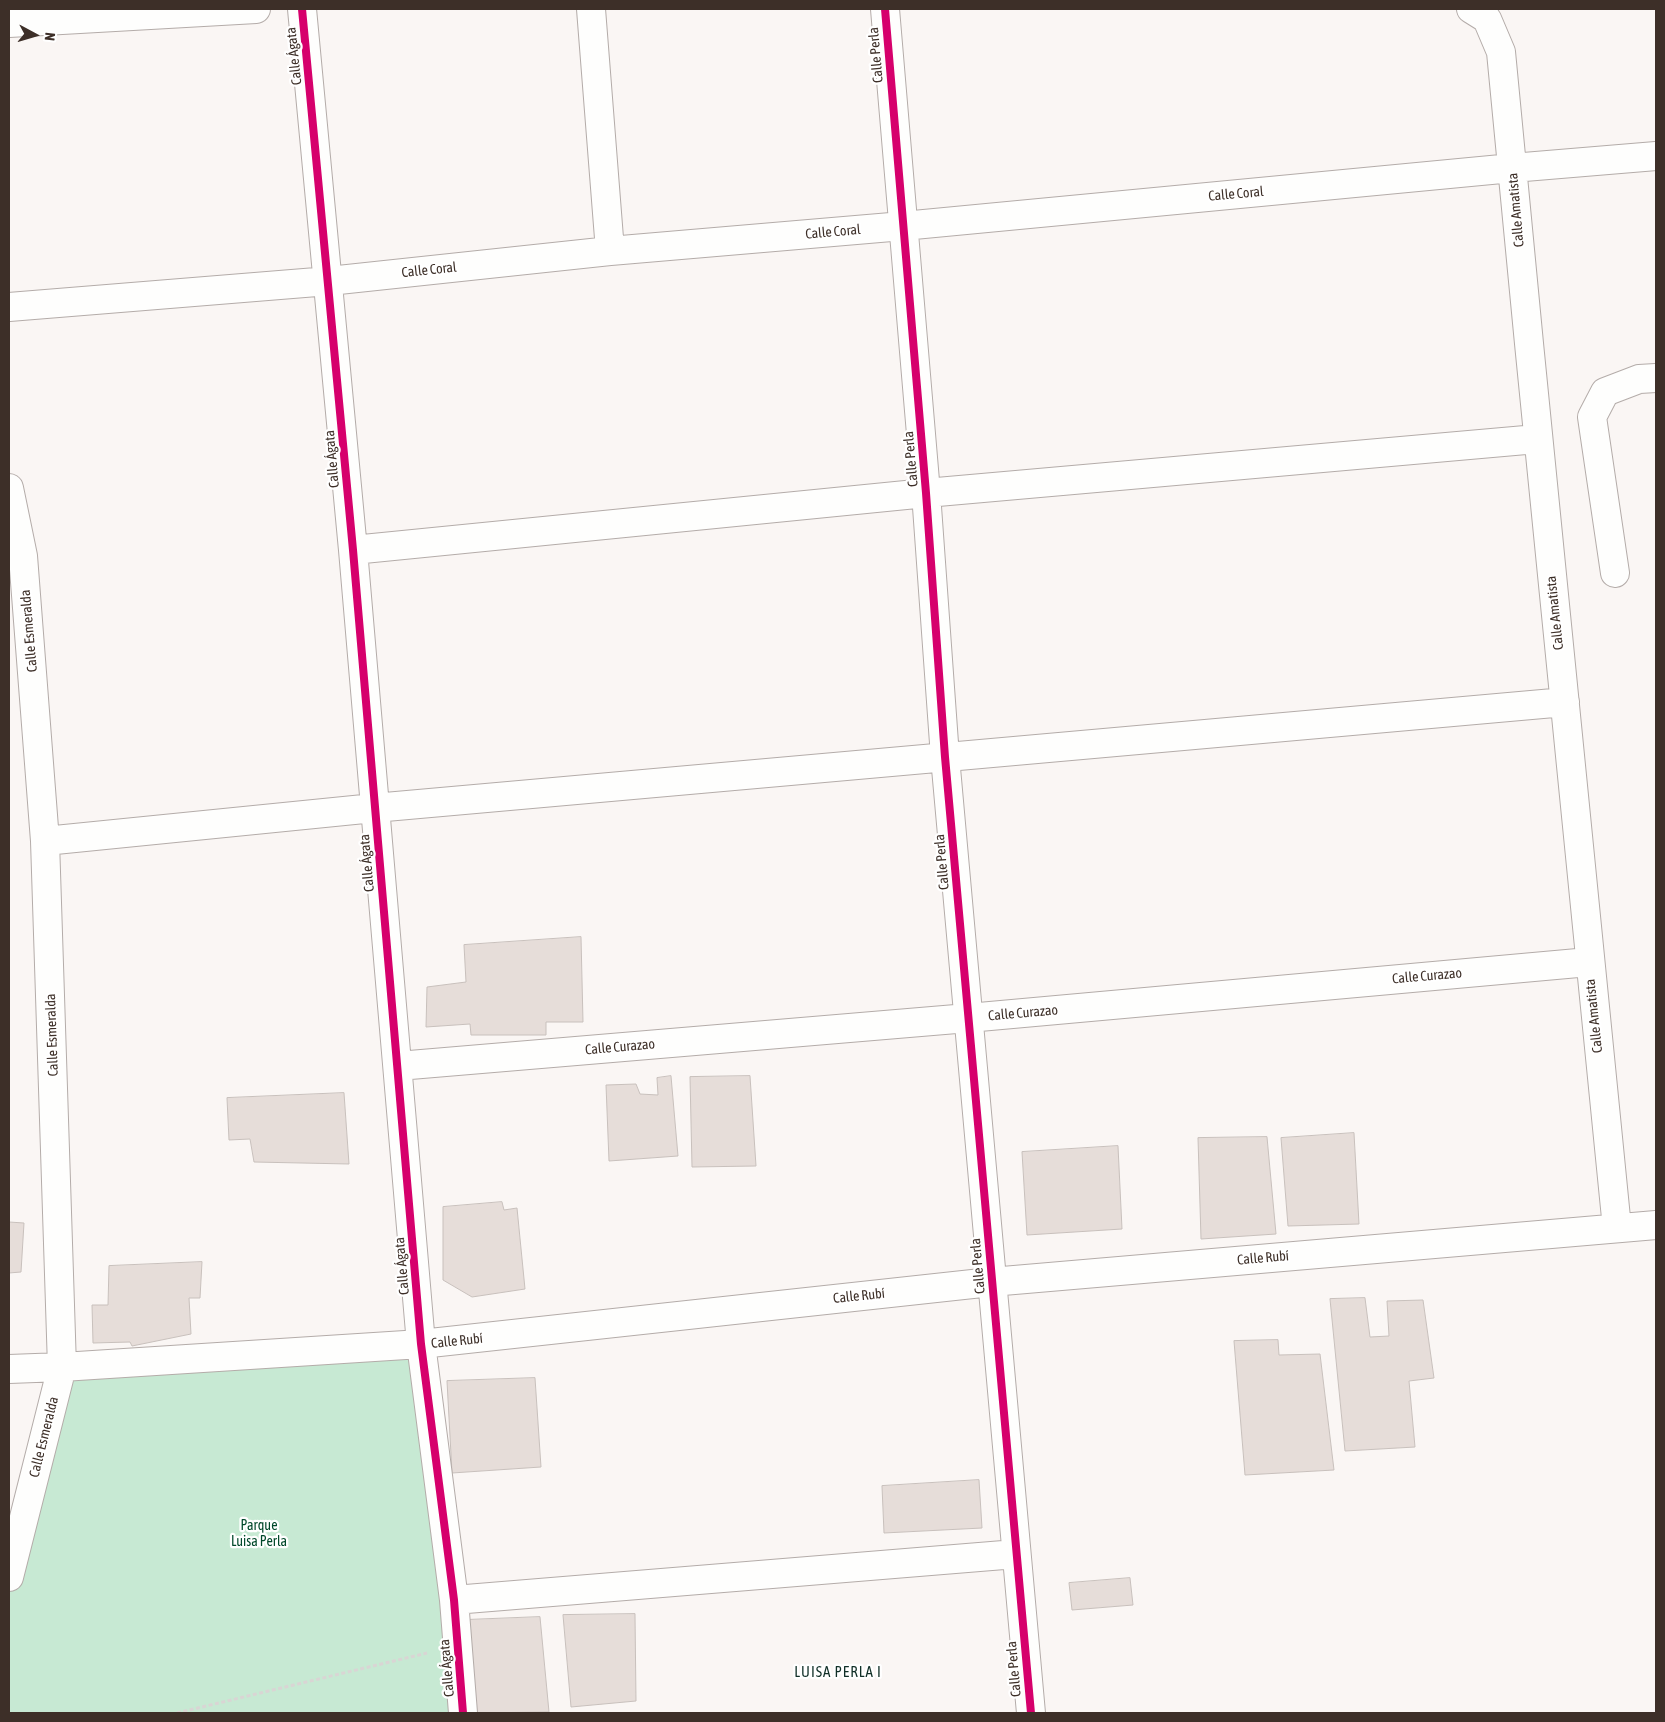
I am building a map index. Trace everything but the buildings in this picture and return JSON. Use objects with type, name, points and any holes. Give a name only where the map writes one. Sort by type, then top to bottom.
[{"type":"street","points":[[9,23],[256,9]]},
{"type":"street","name":"Calle Ágata","points":[[302,9],[353,550],[421,1344],[454,1600],[463,1713]]},
{"type":"street","points":[[591,9],[610,251]]},
{"type":"street","name":"Calle Perla","points":[[885,9],[926,493],[945,757],[1031,1713]]},
{"type":"street","name":"Calle Amatista","points":[[1471,9],[1486,19],[1501,52],[1537,439],[1617,1228]]},
{"type":"street","name":"Calle Coral","points":[[9,306],[329,281],[610,251],[903,226],[1656,156]]},
{"type":"street","points":[[1615,573],[1592,416],[1605,392],[1639,379],[1656,378]]},
{"type":"street","points":[[353,550],[926,493],[1537,439]]},
{"type":"street","name":"Calle Esmeralda","points":[[9,488],[23,556],[45,841],[62,1367],[9,1577]]},
{"type":"street","points":[[45,841],[374,808],[1565,702]]},
{"type":"street","name":"Calle Curazao","points":[[398,1066],[968,1018],[1589,962]]},
{"type":"street","name":"Calle Rubí","points":[[9,1368],[62,1367],[421,1344],[992,1282],[1656,1225]]},
{"type":"street","points":[[454,1600],[1016,1554]]},
{"type":"path","points":[[177,1713],[457,1646]]},
{"type":"green space","name":"Parque Luisa Perla","points":[[421,1344],[457,1713],[9,1713],[9,1577],[62,1367]]},
{"type":"cycle path","points":[[302,9],[353,550],[421,1344],[454,1600],[463,1713]]},
{"type":"cycle path","points":[[885,9],[926,493],[945,757],[1031,1713]]},
{"type":"district","name":"LUISA PERLA I","points":[[838,1672]]}]
